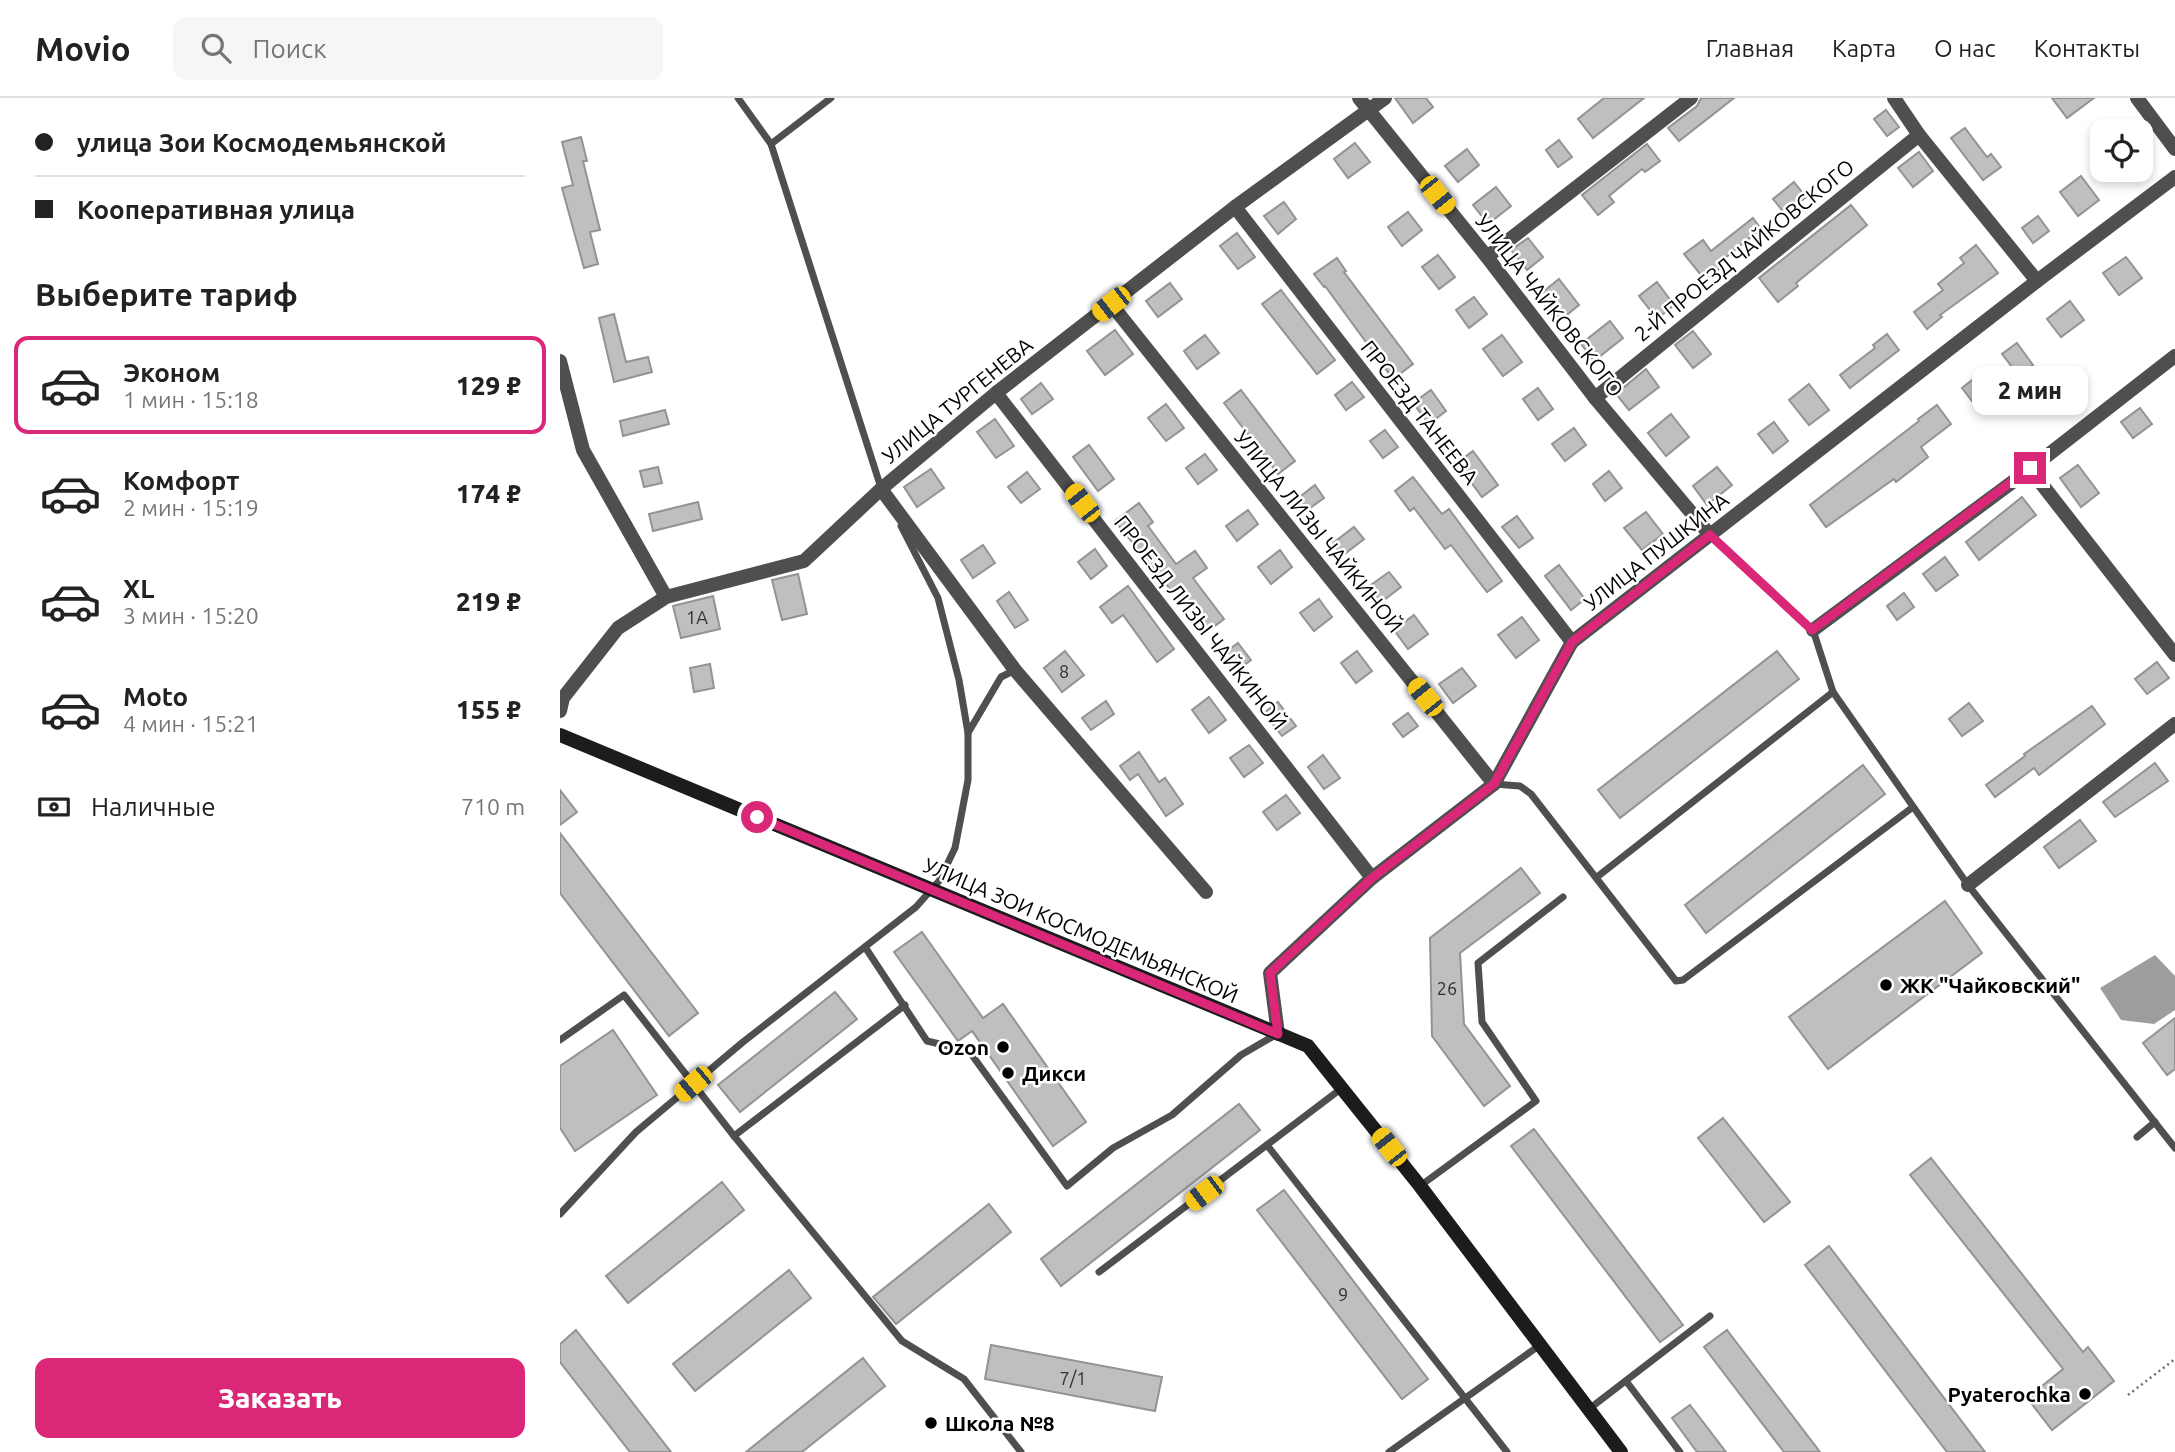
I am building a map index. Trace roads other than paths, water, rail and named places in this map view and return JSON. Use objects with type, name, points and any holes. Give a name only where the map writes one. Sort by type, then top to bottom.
[{"type":"street","name":"УЛИЦА ЧАЙКОВСКОГО","points":[[1359,98],[1487,257],[1595,398],[1710,535]]},
{"type":"street","name":"УЛИЦА ТУРГЕНЕВА","points":[[560,711],[563,698],[618,628],[666,597],[804,561],[881,489],[996,393],[1235,207],[1385,98]]},
{"type":"street","points":[[1487,257],[1691,98]]},
{"type":"street","points":[[1894,98],[1919,135],[2037,281]]},
{"type":"street","points":[[2137,98],[2175,149]]},
{"type":"street","name":"2-Й ПРОЕЗД ЧАЙКОВСКОГО","points":[[1595,398],[1919,135]]},
{"type":"street","name":"УЛИЦА ПУШКИНА","points":[[1278,1034],[1270,973],[1372,878],[1494,784],[1572,642],[2175,177]]},
{"type":"street","name":"ПРОЕЗД ТАНЕЕВА","points":[[1235,207],[1572,642]]},
{"type":"street","name":"УЛИЦА ЛИЗЫ ЧАЙКИНОЙ","points":[[1111,304],[1494,784]]},
{"type":"street","points":[[1812,630],[2175,356]]},
{"type":"street","points":[[560,361],[583,450],[666,597]]},
{"type":"street","name":"ПРОЕЗД ЛИЗЫ ЧАЙКИНОЙ","points":[[996,393],[1372,878]]},
{"type":"street","points":[[2030,468],[2175,655]]},
{"type":"street","points":[[881,489],[1015,670],[1206,892]]},
{"type":"street","points":[[1968,885],[2175,724]]},
{"type":"street","name":"УЛИЦА ЗОИ КОСМОДЕМЬЯНСКОЙ","points":[[560,735],[1308,1046],[1420,1186],[1621,1452]]},
{"type":"lane","points":[[560,1214],[636,1132],[743,1042],[916,907],[939,881],[955,848],[968,780],[968,733],[960,680],[937,598],[881,489],[771,144],[738,98]]},
{"type":"lane","points":[[771,144],[831,98]]},
{"type":"lane","points":[[1710,535],[1812,630],[1833,692],[1913,807],[1968,885],[2175,1147]]},
{"type":"lane","points":[[968,733],[1002,677],[1015,670]]},
{"type":"lane","points":[[1597,877],[1833,692]]},
{"type":"lane","points":[[1494,784],[1520,786],[1531,794],[1676,981],[1683,980],[1913,807]]},
{"type":"lane","points":[[1420,1186],[1536,1101],[1482,1022],[1478,963],[1563,897]]},
{"type":"lane","points":[[865,947],[927,1041],[970,1051],[1067,1186],[1113,1148],[1171,1115],[1241,1055],[1278,1034]]},
{"type":"lane","points":[[560,1040],[624,995],[734,1136],[902,1341],[964,1379],[1021,1452]]},
{"type":"lane","points":[[734,1136],[905,1005]]},
{"type":"lane","points":[[1099,1272],[1343,1088]]},
{"type":"lane","points":[[2137,1137],[2155,1122]]},
{"type":"lane","points":[[1267,1145],[1507,1452]]},
{"type":"lane","points":[[1589,1409],[1710,1315]]},
{"type":"lane","points":[[1389,1452],[1540,1345]]},
{"type":"lane","points":[[1626,1381],[1679,1452]]},
{"type":"place","name":"ЖК \"Чайковский\"","points":[[1886,985]]},
{"type":"place","name":"Ozon","points":[[1003,1047]]},
{"type":"place","name":"Дикси","points":[[1008,1073]]},
{"type":"place","name":"Pyaterochka","points":[[2085,1394]]},
{"type":"place","name":"Школа №8","points":[[931,1423]]}]
